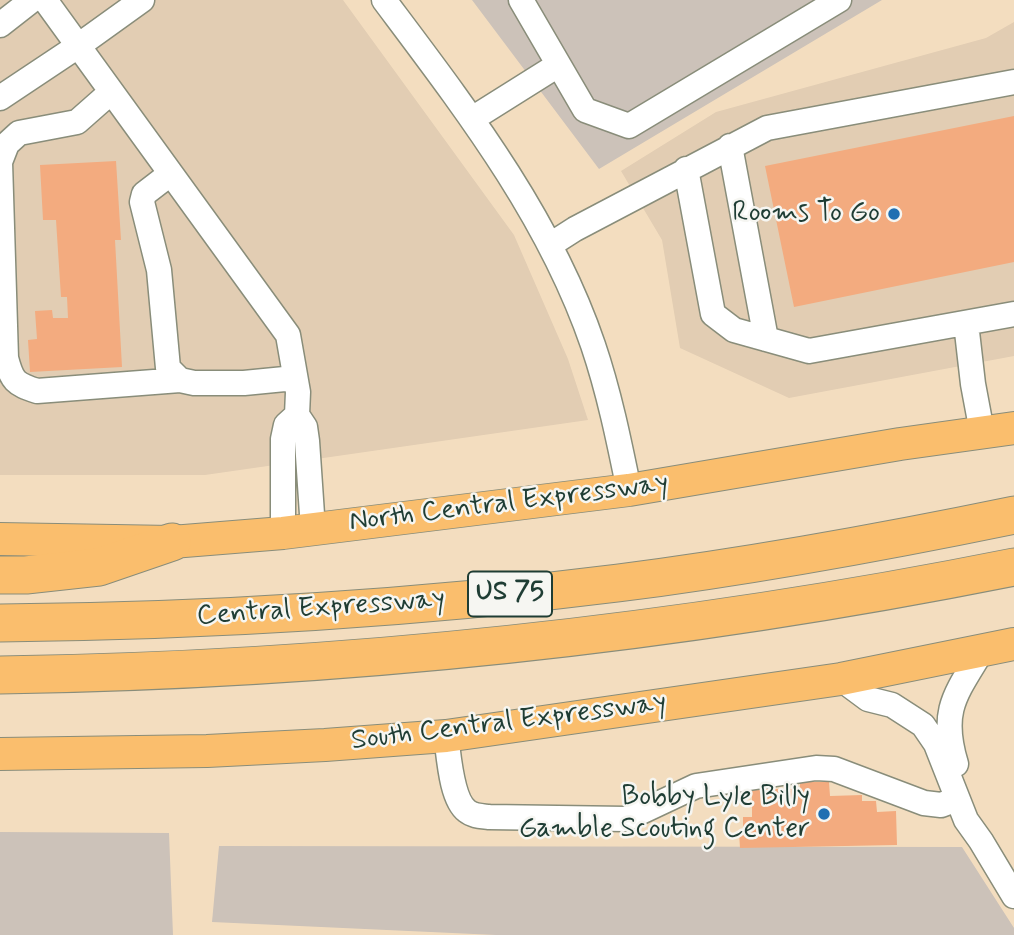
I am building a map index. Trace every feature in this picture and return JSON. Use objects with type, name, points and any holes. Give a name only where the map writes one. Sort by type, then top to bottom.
[{"type":"highway","name":"Central Expressway","points":[[0,624],[263,616],[408,605],[618,583],[796,556],[1014,515]]},
{"type":"highway","points":[[0,575],[99,567],[172,542]]},
{"type":"highway","name":"Central Expressway","points":[[0,675],[140,672],[287,664],[522,644],[657,628],[792,607],[1014,567]]},
{"type":"main road","name":"North Central Expressway","points":[[0,540],[172,542],[298,531],[629,490],[900,444],[1014,428]]},
{"type":"main road","name":"South Central Expressway","points":[[0,754],[325,746],[446,736],[841,679],[1014,645]]},
{"type":"street","points":[[0,25],[33,0]]},
{"type":"street","points":[[45,0],[288,335],[298,392],[297,415],[305,427],[307,441],[298,531]]},
{"type":"street","points":[[0,98],[142,0]]},
{"type":"street","points":[[384,0],[472,119],[517,187],[550,245],[594,346],[629,490]]},
{"type":"street","points":[[521,0],[585,110],[629,126],[839,0]]},
{"type":"street","points":[[472,119],[558,65]]},
{"type":"street","points":[[550,245],[686,169],[767,128],[1014,82]]},
{"type":"street","points":[[111,92],[77,122],[19,133],[7,144],[0,162],[6,358],[10,375],[18,385],[37,391],[180,380],[194,383],[244,383],[295,378]]},
{"type":"street","points":[[730,146],[766,339]]},
{"type":"street","points":[[686,169],[713,314],[734,330],[809,351],[1014,314]]},
{"type":"street","points":[[170,174],[144,194],[142,202],[159,270],[168,368],[180,380]]},
{"type":"street","points":[[966,323],[982,432]]},
{"type":"street","points":[[981,652],[951,704],[948,723],[955,761],[981,841]]},
{"type":"street","points":[[841,679],[868,699],[892,705],[923,725],[936,744],[966,820],[1014,896]]},
{"type":"street","points":[[446,736],[458,800],[465,810],[489,817],[626,819],[696,786],[816,768],[834,769],[924,803],[941,805],[957,799]]},
{"type":"shaded area","points":[[0,0],[343,0],[514,235],[568,359],[588,420],[205,475],[0,475]]},
{"type":"shaded area","points":[[472,0],[882,0],[599,169]]},
{"type":"shaded area","points":[[1014,22],[1014,356],[789,398],[680,348],[662,240],[621,171],[716,112],[986,38]]},
{"type":"shaded area","points":[[0,832],[169,833],[173,935],[0,935]]},
{"type":"shaded area","points":[[219,846],[962,847],[1014,928],[1014,935],[496,935],[212,922]]},
{"type":"building","name":"Rooms To Go","points":[[1014,116],[1014,262],[794,307],[765,166]]},
{"type":"building","points":[[116,161],[121,240],[115,240],[122,367],[30,372],[28,340],[37,339],[35,311],[52,310],[53,318],[68,318],[67,297],[61,297],[56,220],[43,220],[40,165]]},
{"type":"building","name":"Bobby Lyle Billy Gamble Scouting Center","points":[[800,782],[829,782],[830,796],[862,795],[862,801],[876,801],[877,812],[896,811],[897,845],[740,848],[739,832],[743,832],[743,817],[752,817],[752,789],[800,789]]},
{"type":"place","name":"Rooms To Go","points":[[894,214]]},
{"type":"place","name":"Bobby Lyle Billy Gamble Scouting Center","points":[[824,814]]}]
